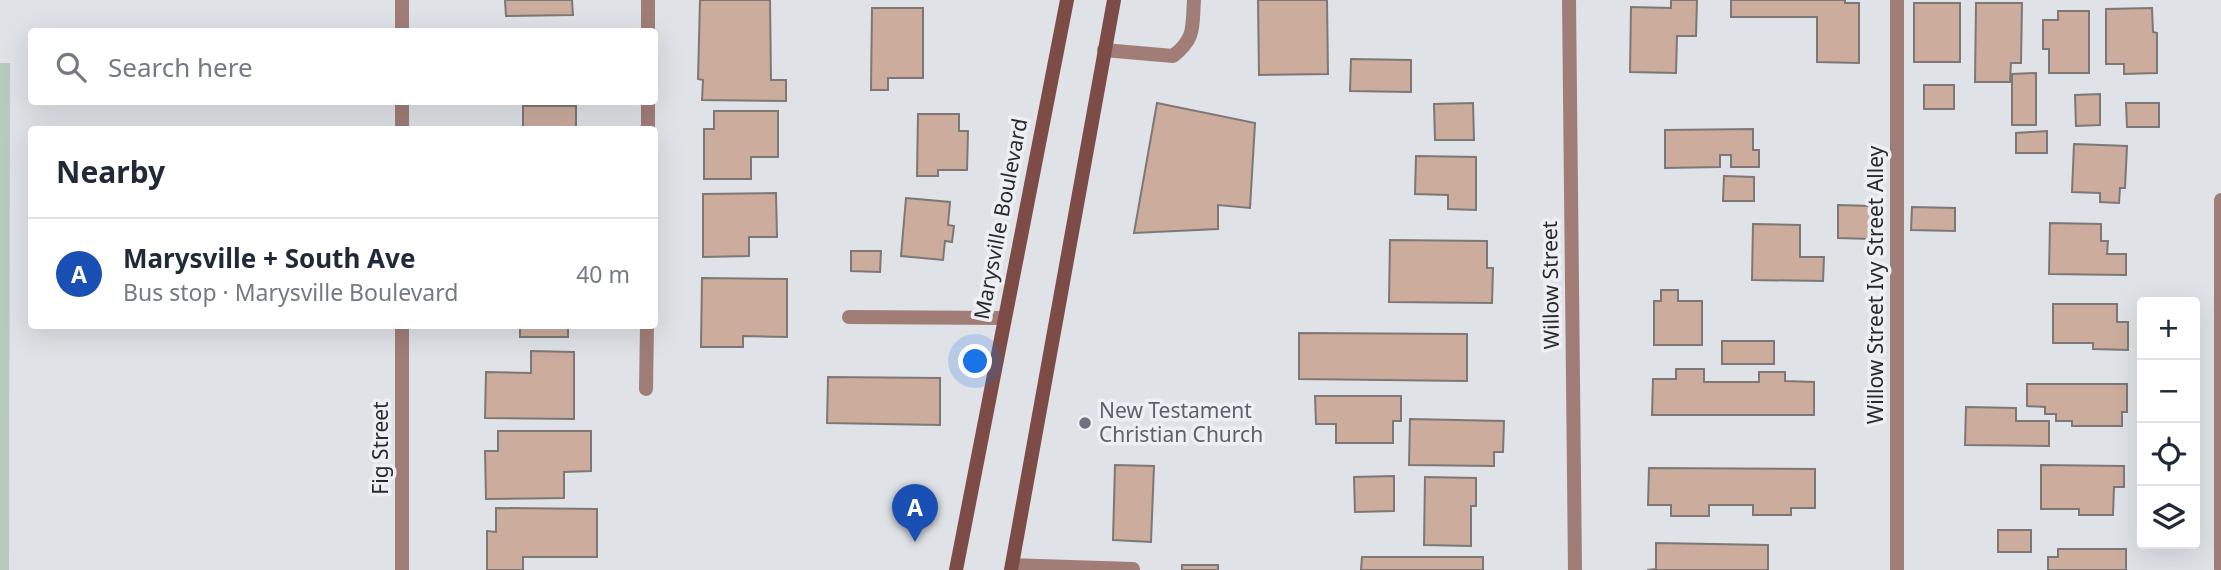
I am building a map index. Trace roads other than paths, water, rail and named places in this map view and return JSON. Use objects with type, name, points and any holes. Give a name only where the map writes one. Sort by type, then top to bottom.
[{"type":"main road","name":"Marysville Boulevard","points":[[956,570],[1067,0]]},
{"type":"main road","points":[[1012,567],[1114,0]]},
{"type":"street","points":[[402,0],[402,28]]},
{"type":"street","points":[[648,0],[648,28]]},
{"type":"street","points":[[1104,50],[1173,56],[1188,44],[1194,0]]},
{"type":"street","name":"Willow Street","points":[[1569,0],[1575,570]]},
{"type":"street","name":"Willow Street Ivy Street Alley","points":[[1897,0],[1897,570]]},
{"type":"street","points":[[402,105],[402,126]]},
{"type":"street","points":[[648,105],[648,126]]},
{"type":"street","points":[[2221,200],[2221,570]]},
{"type":"street","points":[[849,317],[1003,318]]},
{"type":"street","name":"Fig Street","points":[[402,329],[402,570]]},
{"type":"street","points":[[646,389],[647,329]]},
{"type":"street","points":[[1012,567],[1133,569]]},
{"type":"place","name":"New Testament Christian Church","points":[[1085,423]]},
{"type":"place","name":"Marysville + South Ave","points":[[915,542]]}]
